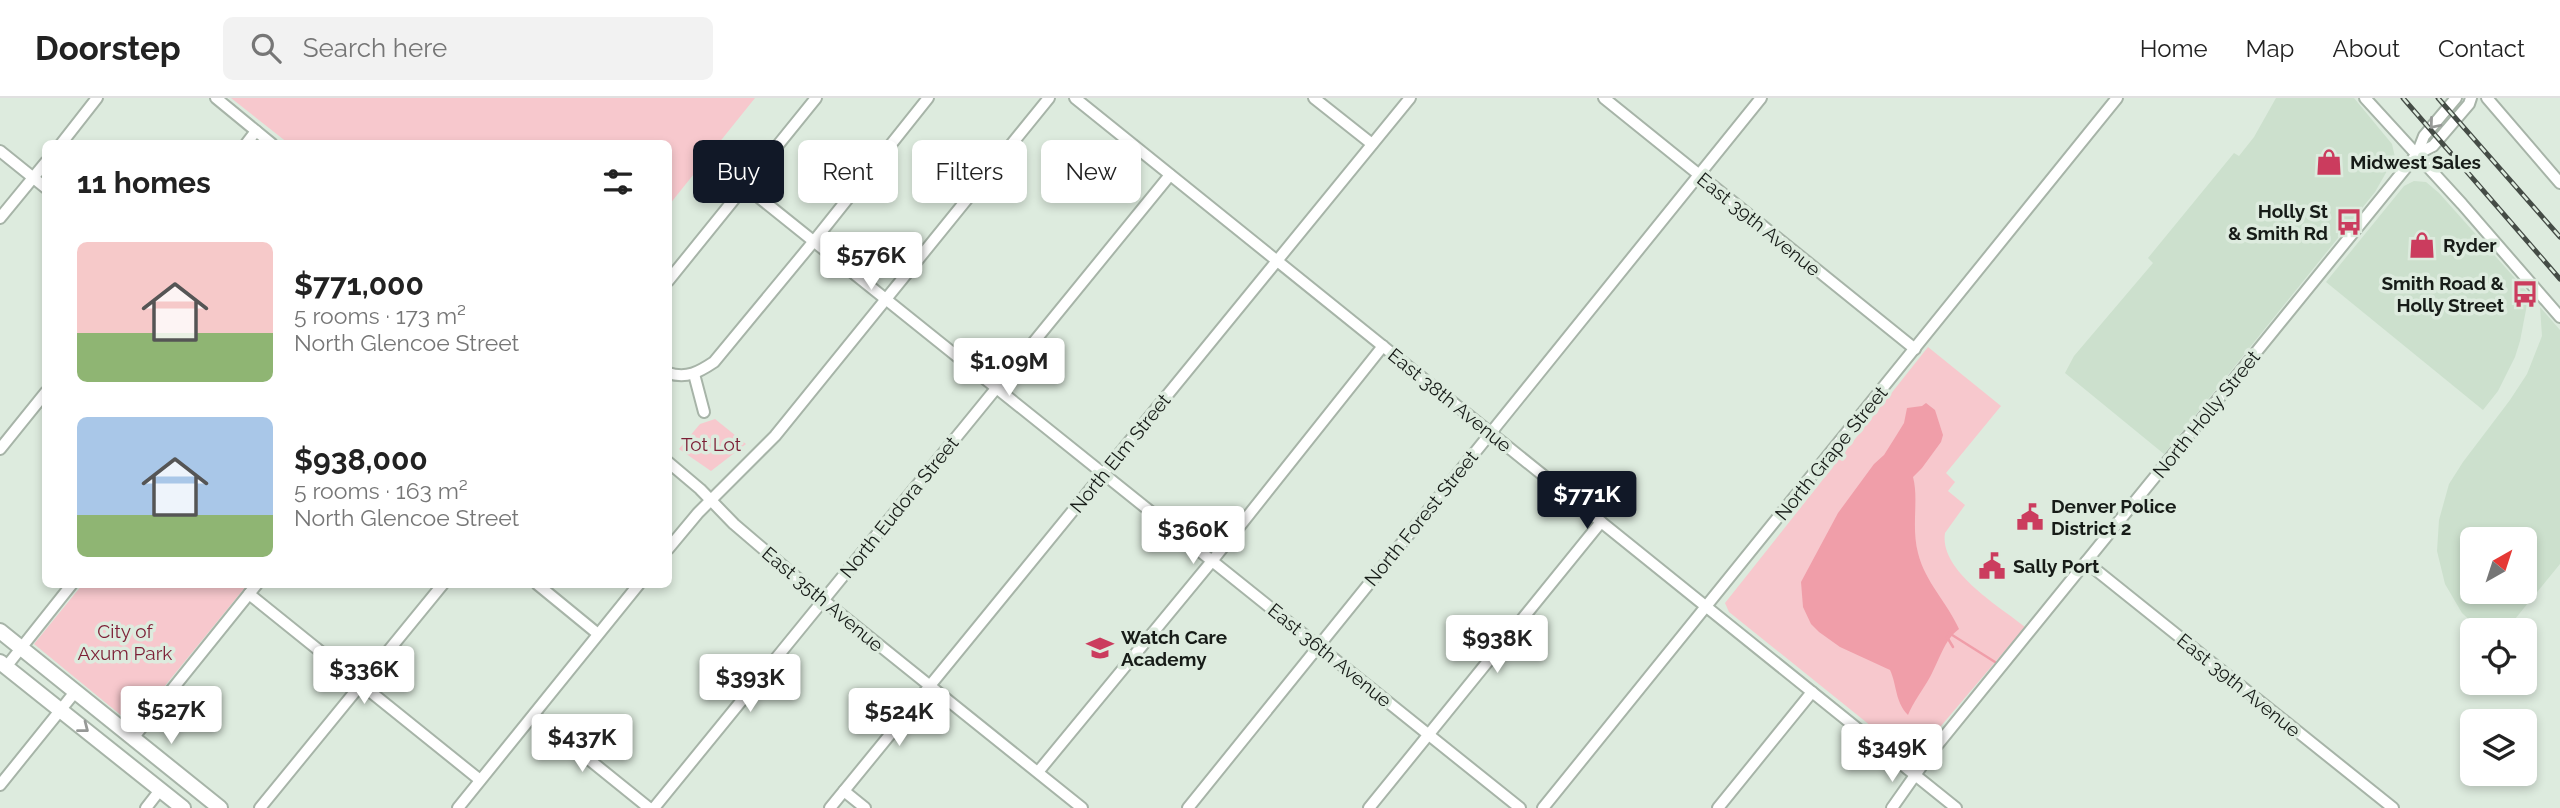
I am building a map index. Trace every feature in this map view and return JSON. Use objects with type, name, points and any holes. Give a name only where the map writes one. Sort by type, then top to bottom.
[{"type":"main road","points":[[0,631],[75,692],[137,733],[220,808]]},
{"type":"main road","points":[[3,665],[60,710],[157,794],[183,808]]},
{"type":"street","points":[[64,140],[97,98]]},
{"type":"street","points":[[216,98],[267,140]]},
{"type":"street","points":[[783,140],[816,98]]},
{"type":"street","points":[[672,374],[685,376],[694,374],[714,362],[814,242],[928,98]]},
{"type":"street","points":[[672,545],[775,436],[1049,98]]},
{"type":"street","name":"East 38th Avenue","points":[[1075,98],[1956,808]]},
{"type":"street","points":[[1314,98],[1372,144]]},
{"type":"street","name":"North Elm Street","points":[[830,808],[1410,98]]},
{"type":"street","name":"East 39th Avenue","points":[[1604,98],[1915,349]]},
{"type":"street","name":"North Forest Street","points":[[1188,808],[1761,98]]},
{"type":"street","name":"North Grape Street","points":[[1543,808],[2118,98]]},
{"type":"street","points":[[2365,98],[2560,317]]},
{"type":"street","name":"North Holly Street","points":[[1892,808],[1915,775],[2417,154],[2424,136],[2456,98]]},
{"type":"street","name":"North Holly Street","points":[[2417,154],[2433,146],[2469,104],[2471,98]]},
{"type":"street","points":[[2487,98],[2560,183]]},
{"type":"street","points":[[249,140],[256,131]]},
{"type":"street","points":[[0,151],[42,185]]},
{"type":"street","points":[[0,218],[42,167]]},
{"type":"street","name":"North Eudora Street","points":[[652,808],[1170,175]]},
{"type":"street","points":[[672,276],[733,203]]},
{"type":"street","name":"East 36th Avenue","points":[[766,203],[1520,808]]},
{"type":"street","points":[[1038,772],[1212,561],[1383,346]]},
{"type":"street","points":[[694,374],[704,412]]},
{"type":"street","points":[[0,449],[42,397]]},
{"type":"street","name":"East 35th Avenue","points":[[672,466],[748,537],[822,600],[1082,808]]},
{"type":"street","points":[[1369,808],[1601,522]]},
{"type":"street","name":"East 39th Avenue","points":[[2086,562],[2393,808]]},
{"type":"street","points":[[3,665],[21,648],[69,588]]},
{"type":"street","points":[[137,733],[254,588]]},
{"type":"street","points":[[260,808],[440,588]]},
{"type":"street","points":[[542,588],[598,634]]},
{"type":"street","points":[[458,808],[636,588]]},
{"type":"street","points":[[249,594],[480,780]]},
{"type":"street","points":[[0,785],[75,692]]},
{"type":"street","points":[[1718,808],[1812,692]]},
{"type":"street","points":[[534,715],[652,808]]},
{"type":"street","points":[[844,791],[865,808]]},
{"type":"street","points":[[146,808],[157,794]]},
{"type":"shaded area","points":[[2276,98],[2354,98],[2392,144],[2395,157],[2375,192],[2164,454],[2065,373],[2074,356],[2153,263],[2148,258],[2234,153],[2239,156],[2254,137]]},
{"type":"shaded area","points":[[2414,181],[2426,182],[2439,193],[2529,294],[2515,357],[2498,391],[2483,410],[2326,282],[2404,186]]},
{"type":"shaded area","points":[[2540,307],[2560,330],[2560,564],[2538,591],[2538,527],[2460,527],[2460,604],[2527,604],[2516,618],[2467,618],[2445,584],[2437,551],[2439,520],[2449,484],[2527,374],[2542,336]]},
{"type":"shaded area","points":[[1926,403],[1935,410],[1943,435],[1941,442],[1913,477],[1916,543],[1921,563],[1931,583],[1959,629],[1946,645],[1908,715],[1898,699],[1890,670],[1840,647],[1811,624],[1803,607],[1801,582],[1838,513],[1874,464],[1884,455],[1904,423],[1907,408]]},
{"type":"green space","points":[[231,98],[755,98],[721,140],[693,140],[693,175],[672,201],[672,140],[284,140]]},
{"type":"green space","points":[[1928,347],[2001,406],[1946,473],[1955,482],[1948,491],[1965,505],[1945,533],[1946,547],[1951,561],[1961,574],[2025,627],[1918,753],[1907,755],[1729,612],[1725,603]]},
{"type":"green space","name":"Tot Lot","points":[[715,419],[746,444],[711,471],[679,449],[700,424]]},
{"type":"green space","name":"City of Axum Park","points":[[80,588],[245,588],[133,725],[34,644]]},
{"type":"waterway","points":[[1949,633],[1995,662]]},
{"type":"waterway","points":[[1947,637],[1953,647]]},
{"type":"railway","points":[[2403,98],[2560,279]]},
{"type":"railway","points":[[2438,98],[2560,237]]},
{"type":"place","name":"Midwest Sales","points":[[2329,162]]},
{"type":"place","name":"Holly St & Smith Rd","points":[[2349,222]]},
{"type":"place","name":"Ryder","points":[[2422,245]]},
{"type":"place","name":"Smith Road & Holly Street","points":[[2525,294]]},
{"type":"place","name":"Denver Police District 2","points":[[2030,517]]},
{"type":"place","name":"Sally Port","points":[[1992,566]]},
{"type":"place","name":"Watch Care Academy","points":[[1100,648]]}]
